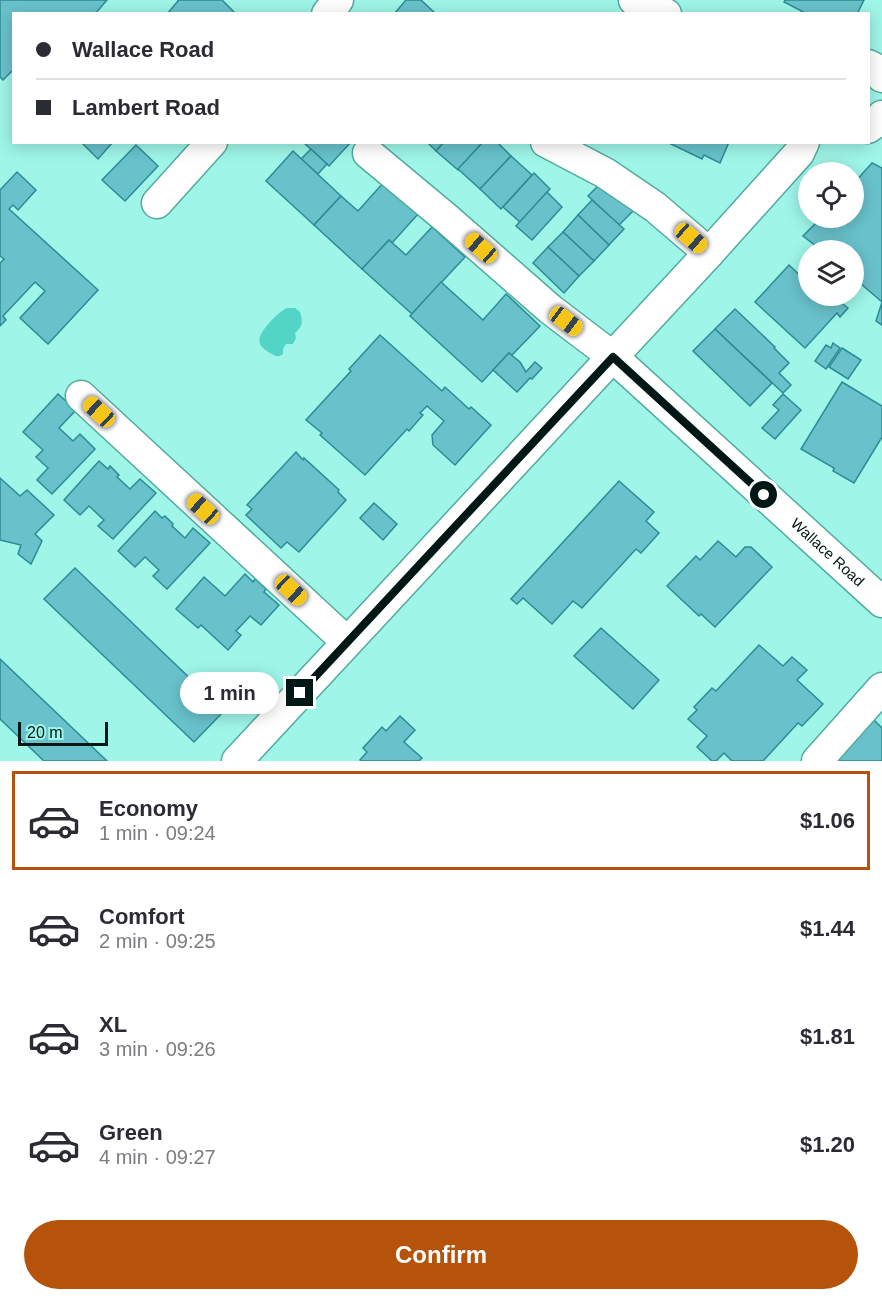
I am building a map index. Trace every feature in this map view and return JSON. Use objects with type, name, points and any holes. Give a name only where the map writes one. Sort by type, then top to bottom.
[{"type":"street","points":[[329,12],[338,0]]},
{"type":"street","points":[[634,0],[661,12]]},
{"type":"street","points":[[870,62],[882,53]]},
{"type":"street","points":[[870,65],[882,77]]},
{"type":"street","points":[[157,203],[210,144]]},
{"type":"street","points":[[550,144],[622,184],[655,207],[709,253]]},
{"type":"street","points":[[237,761],[807,146]]},
{"type":"street","name":"Wallace Road","points":[[368,153],[550,309],[613,357],[882,602]]},
{"type":"street","points":[[81,396],[347,642]]},
{"type":"street","points":[[817,761],[882,688]]},
{"type":"shaded area","points":[[287,308],[295,308],[300,312],[302,324],[295,333],[296,338],[293,344],[286,344],[283,354],[276,356],[265,350],[259,340],[269,323]]},
{"type":"building","points":[[0,0],[107,0],[97,12],[12,12],[12,71],[3,80],[0,77]]},
{"type":"building","points":[[222,0],[234,12],[169,12],[178,1]]},
{"type":"building","points":[[406,0],[421,0],[434,12],[396,12]]},
{"type":"building","points":[[785,0],[864,0],[858,12],[803,12],[784,2]]},
{"type":"building","points":[[83,144],[111,144],[98,159]]},
{"type":"building","points":[[305,144],[349,144],[329,166]]},
{"type":"building","points":[[429,144],[442,144],[436,151]]},
{"type":"building","points":[[442,144],[481,144],[458,170],[436,151]]},
{"type":"building","points":[[481,144],[499,144],[511,156],[480,189],[458,169]]},
{"type":"building","points":[[671,144],[728,144],[720,163],[704,155],[702,159]]},
{"type":"building","points":[[136,145],[158,166],[125,201],[102,180]]},
{"type":"building","points":[[311,149],[327,164],[318,174],[301,159]]},
{"type":"building","points":[[293,151],[341,196],[314,225],[266,181]]},
{"type":"building","points":[[511,156],[532,175],[501,209],[480,189]]},
{"type":"building","points":[[872,163],[882,168],[882,302],[864,287],[864,240],[808,240],[803,236],[811,228],[864,228],[864,172]]},
{"type":"building","points":[[17,172],[36,190],[18,210],[13,205],[9,209],[98,290],[48,344],[20,318],[45,291],[35,282],[3,316],[6,320],[0,326],[0,263],[4,259],[0,256],[0,190]]},
{"type":"building","points":[[534,173],[550,189],[520,222],[503,207]]},
{"type":"building","points":[[604,180],[635,209],[619,225],[588,196]]},
{"type":"building","points":[[384,182],[418,214],[392,243],[389,240],[362,269],[314,225],[341,196],[358,211]]},
{"type":"building","points":[[547,192],[562,207],[532,240],[516,226]]},
{"type":"building","points":[[592,200],[624,229],[609,245],[578,215]]},
{"type":"building","points":[[578,215],[609,245],[594,261],[563,232]]},
{"type":"building","points":[[432,227],[465,257],[412,314],[362,269],[389,240],[406,255]]},
{"type":"building","points":[[563,232],[594,261],[579,276],[548,247]]},
{"type":"building","points":[[548,247],[579,276],[564,293],[533,263]]},
{"type":"building","points":[[789,265],[798,274],[798,306],[846,306],[848,308],[840,317],[837,313],[805,348],[755,302]]},
{"type":"building","points":[[441,282],[483,320],[506,294],[540,326],[512,355],[509,353],[482,382],[410,316]]},
{"type":"building","points":[[882,302],[882,325],[876,321]]},
{"type":"building","points":[[735,309],[789,363],[779,373],[791,385],[783,393],[715,329]]},
{"type":"building","points":[[715,329],[772,383],[750,406],[693,351]]},
{"type":"building","points":[[380,335],[442,391],[445,387],[491,425],[455,465],[433,445],[432,435],[444,421],[427,406],[420,413],[423,415],[409,431],[407,429],[365,475],[306,420]]},
{"type":"building","points":[[833,343],[840,348],[826,369],[815,361],[826,345],[831,348]]},
{"type":"building","points":[[842,348],[861,360],[848,379],[829,367]]},
{"type":"building","points":[[509,353],[520,362],[526,372],[535,362],[542,368],[517,392],[493,370]]},
{"type":"building","points":[[842,382],[882,406],[882,437],[854,483],[833,471],[834,468],[801,449]]},
{"type":"building","points":[[58,394],[76,410],[59,428],[73,441],[80,434],[95,449],[52,494],[37,480],[48,468],[36,457],[43,450],[23,432]]},
{"type":"building","points":[[783,394],[801,410],[775,439],[762,428],[779,410],[773,405]]},
{"type":"building","points":[[296,452],[339,490],[338,492],[346,500],[299,552],[287,542],[281,548],[246,515],[252,509],[247,505]]},
{"type":"building","points":[[99,461],[108,469],[110,466],[119,475],[117,477],[130,489],[140,479],[156,493],[113,539],[98,526],[104,520],[89,506],[80,515],[64,500]]},
{"type":"building","points":[[0,478],[20,496],[27,490],[54,515],[35,534],[42,541],[31,564],[18,554],[21,545],[0,540]]},
{"type":"building","points":[[619,481],[654,512],[646,521],[659,533],[641,553],[636,549],[582,608],[573,601],[552,624],[523,598],[517,604],[511,599]]},
{"type":"building","points":[[374,503],[397,524],[383,540],[360,518]]},
{"type":"building","points":[[155,511],[162,518],[165,516],[185,538],[193,528],[210,543],[167,589],[153,576],[159,570],[145,557],[135,567],[118,551]]},
{"type":"building","points":[[718,541],[736,557],[745,547],[751,547],[772,567],[715,627],[701,614],[699,616],[667,586],[696,556],[700,560]]},
{"type":"building","points":[[75,568],[224,711],[194,742],[44,599]]},
{"type":"building","points":[[245,574],[253,582],[255,579],[266,589],[264,592],[279,605],[261,625],[250,616],[236,631],[241,635],[228,650],[201,625],[198,628],[176,609],[204,577],[225,596]]},
{"type":"building","points":[[601,628],[659,680],[633,709],[574,656]]},
{"type":"building","points":[[759,645],[783,666],[792,657],[807,670],[797,680],[823,704],[802,726],[798,723],[763,761],[732,761],[724,753],[716,761],[712,761],[697,747],[707,736],[688,719],[697,710],[694,707],[712,688],[716,691]]},
{"type":"building","points":[[0,659],[107,761],[44,761],[0,719]]},
{"type":"building","points":[[400,716],[415,730],[404,742],[422,758],[419,761],[361,761],[367,752],[363,748],[382,727],[386,731]]},
{"type":"building","points":[[873,719],[882,728],[882,761],[835,761]]},
{"type":"route","points":[[300,693],[613,357],[764,495]]}]
